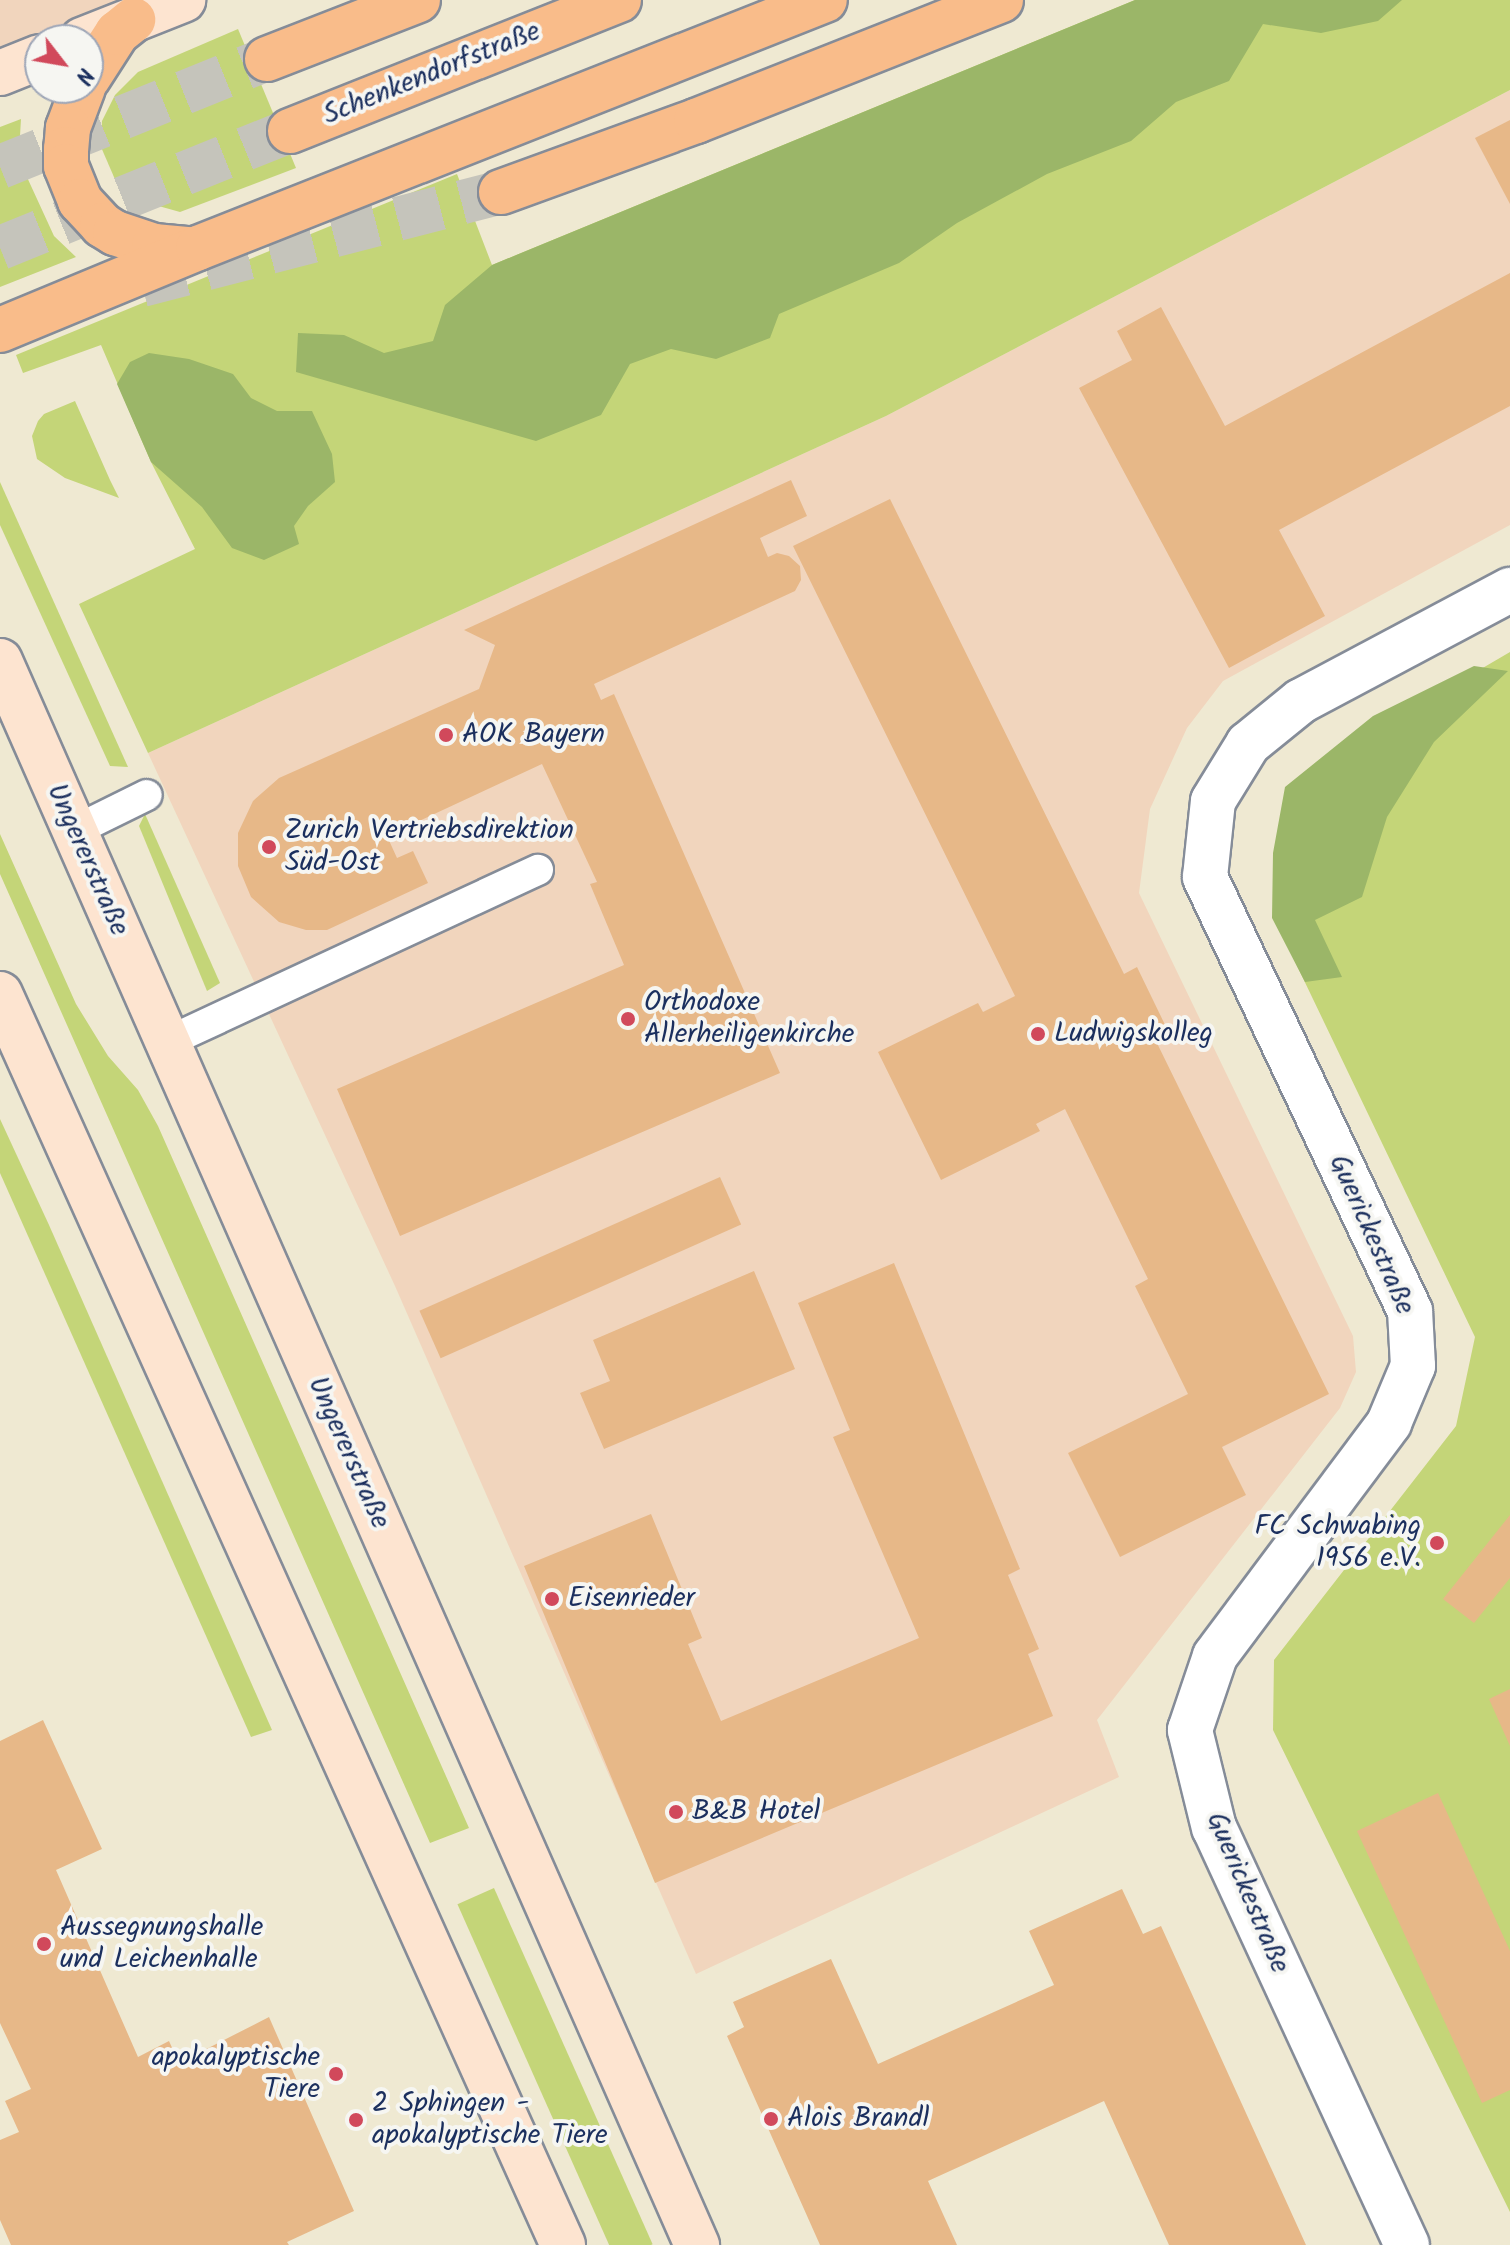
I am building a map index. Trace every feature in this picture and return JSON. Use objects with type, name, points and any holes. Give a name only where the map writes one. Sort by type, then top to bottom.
[{"type":"highway","points":[[267,59],[418,0]]},
{"type":"highway","name":"Schenkendorfstraße","points":[[290,131],[619,0]]},
{"type":"highway","points":[[0,330],[198,248],[825,0]]},
{"type":"highway","points":[[501,192],[696,121],[1001,0]]},
{"type":"highway","points":[[104,53],[117,33],[133,20]]},
{"type":"highway","points":[[77,104],[68,128],[66,166],[80,201],[102,225],[128,238],[170,249],[198,248]]},
{"type":"main road","points":[[104,31],[183,0]]},
{"type":"main road","points":[[0,73],[24,63]]},
{"type":"main road","name":"Ungererstraße","points":[[0,661],[697,2245]]},
{"type":"main road","points":[[0,994],[560,2244]]},
{"type":"street","name":"Guerickestraße","points":[[1407,2245],[1214,1828],[1190,1730],[1215,1656],[1389,1423],[1413,1366],[1410,1311],[1205,877],[1213,801],[1248,744],[1301,701],[1510,590]]},
{"type":"lane","points":[[74,831],[147,795]]},
{"type":"lane","points":[[167,1042],[538,870]]},
{"type":"shaded area","points":[[0,0],[134,0],[78,24],[24,24],[24,47],[0,57]]},
{"type":"shaded area","points":[[1510,90],[1510,525],[1223,681],[1187,728],[1150,809],[1139,893],[1353,1336],[1356,1372],[1340,1408],[1097,1720],[1119,1777],[696,1974],[395,1286],[148,753],[886,416]]},
{"type":"green space","points":[[1135,0],[1510,0],[1510,90],[886,416],[148,753],[79,604],[195,549],[151,462],[101,345],[23,373],[16,355],[457,174],[492,265]]},
{"type":"green space","points":[[1135,0],[1402,0],[1378,21],[1321,33],[1263,24],[1229,81],[1176,102],[1131,141],[1047,174],[957,223],[899,263],[779,314],[770,338],[716,359],[671,349],[630,364],[601,415],[536,441],[296,372],[298,333],[344,335],[384,353],[433,341],[445,305],[492,265]]},
{"type":"green space","points":[[238,29],[296,168],[180,212],[130,198],[120,191],[101,147],[102,121],[115,95],[138,72]]},
{"type":"green space","points":[[21,119],[19,153],[26,175],[54,236],[76,257],[0,287],[0,127]]},
{"type":"green space","points":[[149,353],[189,359],[233,374],[251,398],[277,411],[312,411],[332,454],[335,482],[308,506],[294,526],[299,544],[264,560],[232,548],[202,507],[151,462],[117,384],[130,362]]},
{"type":"green space","points":[[75,401],[119,498],[65,478],[37,459],[32,436],[38,421],[44,414]]},
{"type":"green space","points":[[0,482],[128,767],[110,766],[0,525]]},
{"type":"green space","name":"FC Schwabing 1956 e.V.","points":[[1510,652],[1510,2212],[1273,1730],[1274,1660],[1456,1426],[1475,1337],[1277,924],[1310,769]]},
{"type":"green space","points":[[1474,666],[1508,671],[1434,742],[1387,817],[1362,897],[1315,920],[1342,977],[1305,982],[1272,918],[1273,853],[1285,787],[1373,716]]},
{"type":"green space","points":[[145,814],[220,983],[207,991],[139,826]]},
{"type":"green space","points":[[0,834],[76,1004],[108,1056],[138,1090],[158,1126],[469,1828],[430,1843],[0,874]]},
{"type":"green space","points":[[0,1119],[272,1730],[251,1737],[0,1173]]},
{"type":"green space","points":[[494,1888],[653,2244],[609,2245],[457,1904]]},
{"type":"building","points":[[1510,120],[1510,204],[1475,138]]},
{"type":"building","points":[[1510,273],[1510,406],[1279,530],[1325,616],[1229,668],[1079,388],[1132,360],[1117,331],[1161,307],[1225,426]]},
{"type":"building","points":[[791,480],[807,516],[760,538],[768,557],[777,553],[789,556],[800,566],[801,580],[795,591],[594,684],[601,700],[614,694],[780,1073],[400,1236],[337,1089],[624,965],[590,884],[597,882],[542,764],[387,836],[397,858],[413,851],[428,883],[327,930],[306,930],[279,922],[251,897],[238,866],[238,833],[253,801],[279,778],[479,689],[495,645],[464,630]]},
{"type":"building","points":[[890,499],[1124,974],[1137,967],[1168,1031],[1154,1037],[1329,1394],[1222,1447],[1246,1495],[1120,1557],[1068,1453],[1188,1394],[1135,1286],[1148,1279],[1065,1109],[1036,1124],[1040,1131],[941,1180],[878,1052],[978,1003],[983,1012],[1015,996],[793,546]]},
{"type":"building","points":[[720,1177],[741,1225],[441,1358],[419,1311]]},
{"type":"building","points":[[894,1263],[1020,1569],[1008,1575],[1039,1649],[1028,1654],[1053,1716],[655,1883],[524,1566],[651,1514],[702,1638],[688,1644],[721,1721],[919,1638],[833,1437],[850,1430],[798,1303]]},
{"type":"building","points":[[754,1271],[795,1369],[604,1449],[580,1393],[610,1381],[593,1340]]},
{"type":"building","points":[[1510,1515],[1510,1578],[1474,1623],[1443,1599]]},
{"type":"building","points":[[1510,1689],[1510,1746],[1489,1699]]},
{"type":"building","name":"Aussegnungshalle und Leichenhalle","points":[[43,1720],[102,1849],[56,1870],[138,2057],[169,2041],[179,2063],[269,2017],[354,2211],[287,2242],[289,2245],[11,2245],[0,2220],[0,2140],[19,2132],[5,2101],[31,2089],[0,2023],[0,1741]]},
{"type":"building","points":[[1438,1793],[1510,1951],[1510,2090],[1482,2103],[1357,1831]]},
{"type":"building","points":[[1122,1889],[1143,1934],[1161,1926],[1306,2245],[1169,2245],[1104,2101],[928,2181],[957,2245],[820,2245],[727,2036],[744,2027],[733,2002],[831,1959],[878,2064],[1054,1985],[1029,1931]]},
{"type":"tunnel","points":[[0,167],[267,59]]},
{"type":"tunnel","points":[[0,248],[290,131]]},
{"type":"tunnel","points":[[142,285],[501,192]]},
{"type":"place","name":"AOK Bayern","points":[[446,735]]},
{"type":"place","name":"Zurich Vertriebsdirektion Süd-Ost","points":[[269,847]]},
{"type":"place","name":"Orthodoxe Allerheiligenkirche","points":[[628,1019]]},
{"type":"place","name":"Ludwigskolleg","points":[[1038,1034]]},
{"type":"place","name":"FC Schwabing 1956 e.V.","points":[[1437,1543]]},
{"type":"place","name":"Eisenrieder","points":[[552,1599]]},
{"type":"place","name":"B&B Hotel","points":[[676,1812]]},
{"type":"place","name":"Aussegnungshalle und Leichenhalle","points":[[44,1944]]},
{"type":"place","name":"apokalyptische Tiere","points":[[336,2074]]},
{"type":"place","name":"Alois Brandl","points":[[771,2119]]},
{"type":"place","name":"2 Sphingen - apokalyptische Tiere","points":[[356,2120]]}]
